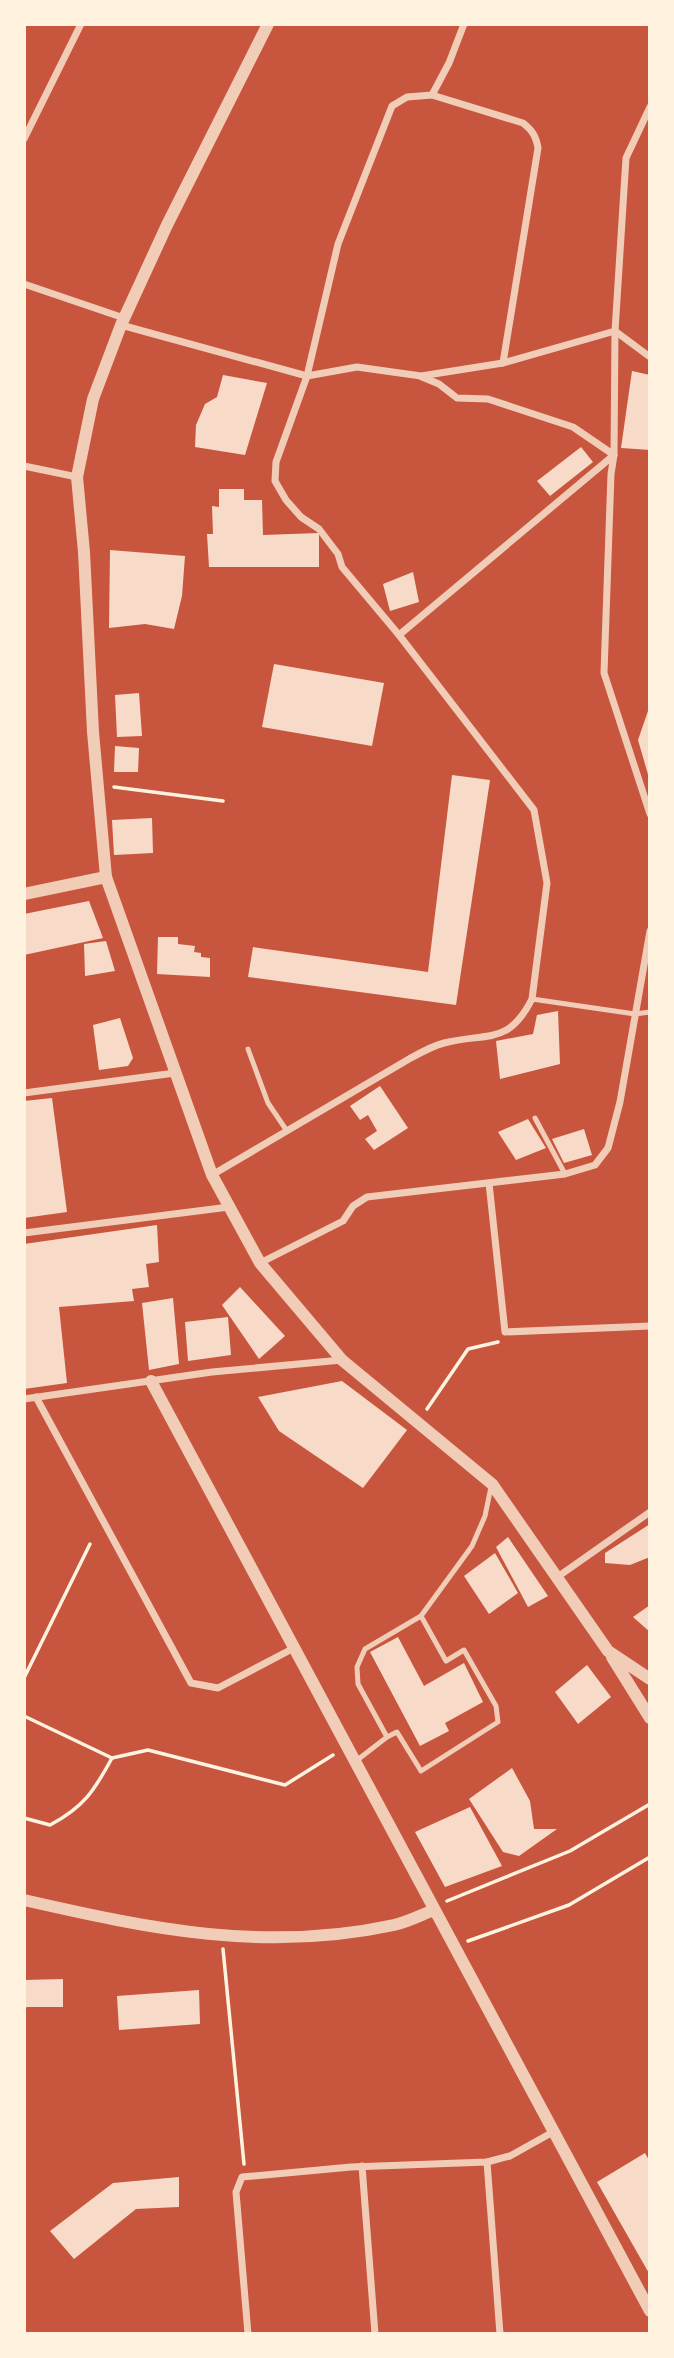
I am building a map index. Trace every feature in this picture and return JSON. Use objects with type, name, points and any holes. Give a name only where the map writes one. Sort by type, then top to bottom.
[{"type":"street","points":[[24,139],[81,24]]},
{"type":"street","points":[[268,24],[122,321],[93,399],[77,477],[84,552],[97,785],[106,877],[212,1175],[260,1263],[342,1360],[492,1484],[608,1651],[649,1718]]},
{"type":"street","points":[[432,95],[450,64],[464,24]]},
{"type":"street","points":[[212,1175],[398,1065],[441,1044],[474,1037],[492,1037],[506,1032],[526,1012],[533,999],[547,883],[534,810],[399,635],[342,567],[338,554],[319,529],[301,517],[275,481],[279,448],[307,376],[338,244],[393,106],[407,97],[432,95],[523,123],[536,137],[538,148],[503,363]]},
{"type":"street","points":[[649,107],[626,158],[615,331],[614,455],[611,474],[604,673],[649,814]]},
{"type":"street","points":[[24,284],[122,321],[307,376],[356,366],[421,376],[439,384],[457,398],[488,399],[573,427],[614,455]]},
{"type":"street","points":[[421,376],[503,363],[615,331]]},
{"type":"street","points":[[615,331],[649,357]]},
{"type":"street","points":[[399,635],[614,455]]},
{"type":"street","points":[[24,466],[77,477]]},
{"type":"street","points":[[24,894],[106,877]]},
{"type":"street","points":[[260,1263],[342,1221],[353,1206],[367,1197],[565,1174],[595,1165],[608,1148],[620,1102],[649,931]]},
{"type":"street","points":[[24,1093],[175,1073]]},
{"type":"street","points":[[489,1182],[505,1332],[649,1326]]},
{"type":"street","points":[[24,1233],[229,1207]]},
{"type":"street","points":[[24,1399],[252,1368],[342,1360]]},
{"type":"street","points":[[150,1381],[649,2309]]},
{"type":"street","points":[[36,1397],[191,1683],[218,1688],[293,1648]]},
{"type":"street","points":[[555,1578],[649,1512]]},
{"type":"street","points":[[608,1651],[649,1679]]},
{"type":"street","points":[[24,1900],[182,1932],[222,1936],[317,1938],[396,1925],[433,1909]]},
{"type":"street","points":[[248,2333],[236,2192],[242,2178],[362,2166],[487,2162],[510,2156],[553,2132]]},
{"type":"street","points":[[487,2162],[500,2333]]},
{"type":"street","points":[[362,2166],[375,2333]]},
{"type":"lane","points":[[533,999],[635,1014],[649,1012]]},
{"type":"lane","points":[[248,1049],[268,1103],[287,1131]]},
{"type":"lane","points":[[535,1118],[565,1174]]},
{"type":"lane","points":[[387,1737],[358,1684],[357,1667],[365,1649],[421,1616],[472,1546],[485,1516],[492,1484]]},
{"type":"lane","points":[[355,1762],[397,1732],[421,1771],[498,1722],[496,1706],[464,1650],[446,1661],[421,1616]]},
{"type":"path","points":[[97,785],[223,802]]},
{"type":"path","points":[[418,1423],[468,1349],[500,1342],[505,1332]]},
{"type":"path","points":[[24,1678],[90,1544]]},
{"type":"path","points":[[24,1716],[112,1758],[148,1750],[285,1785],[346,1746]]},
{"type":"path","points":[[24,1818],[50,1825],[72,1813],[95,1789],[112,1758]]},
{"type":"path","points":[[433,1909],[570,1851],[649,1804]]},
{"type":"path","points":[[454,1946],[569,1905],[649,1857]]},
{"type":"path","points":[[222,1936],[246,2177]]},
{"type":"building","points":[[632,371],[650,375],[650,450],[621,448]]},
{"type":"building","points":[[223,375],[267,383],[245,455],[195,447],[196,425],[205,404],[217,397]]},
{"type":"building","points":[[581,447],[593,462],[550,496],[537,481]]},
{"type":"building","points":[[219,489],[244,489],[244,500],[262,500],[263,535],[319,533],[319,567],[209,567],[207,534],[213,534],[212,506],[219,507]]},
{"type":"building","points":[[110,550],[185,556],[182,596],[174,629],[145,624],[109,628]]},
{"type":"building","points":[[413,572],[419,602],[390,611],[383,584]]},
{"type":"building","points":[[274,664],[384,683],[372,746],[262,727]]},
{"type":"building","points":[[139,693],[142,736],[117,737],[115,695]]},
{"type":"building","points":[[649,708],[650,778],[638,740]]},
{"type":"building","points":[[115,746],[139,748],[138,772],[114,772]]},
{"type":"building","points":[[452,775],[490,780],[456,1005],[248,977],[253,947],[428,972]]},
{"type":"building","points":[[152,818],[153,853],[114,855],[112,820]]},
{"type":"building","points":[[89,901],[103,938],[24,955],[24,914]]},
{"type":"building","points":[[158,937],[178,937],[178,944],[195,946],[194,952],[201,953],[201,957],[210,958],[210,977],[157,974]]},
{"type":"building","points":[[106,941],[115,971],[85,976],[84,944]]},
{"type":"building","points":[[558,1011],[560,1064],[500,1079],[496,1041],[533,1034],[537,1015]]},
{"type":"building","points":[[120,1018],[133,1058],[128,1066],[99,1070],[93,1025]]},
{"type":"building","points":[[380,1086],[408,1128],[374,1150],[365,1139],[377,1131],[368,1115],[360,1120],[350,1106]]},
{"type":"building","points":[[52,1098],[67,1212],[24,1218],[24,1101]]},
{"type":"building","points":[[528,1119],[546,1148],[516,1160],[498,1132]]},
{"type":"building","points":[[584,1129],[592,1155],[564,1163],[552,1139]]},
{"type":"building","points":[[157,1225],[159,1262],[146,1264],[149,1287],[132,1289],[134,1301],[59,1307],[67,1383],[24,1389],[24,1244]]},
{"type":"building","points":[[240,1287],[285,1336],[259,1359],[222,1305]]},
{"type":"building","points":[[173,1298],[179,1364],[149,1370],[142,1303]]},
{"type":"building","points":[[228,1317],[231,1355],[188,1361],[185,1322]]},
{"type":"building","points":[[342,1381],[407,1430],[363,1488],[279,1431],[258,1397]]},
{"type":"building","points":[[650,1524],[650,1557],[630,1565],[605,1563],[605,1553]]},
{"type":"building","points":[[508,1537],[548,1596],[528,1607],[496,1547]]},
{"type":"building","points":[[495,1553],[518,1593],[489,1614],[464,1576]]},
{"type":"building","points":[[650,1605],[650,1632],[633,1617]]},
{"type":"building","points":[[398,1637],[424,1686],[464,1663],[483,1702],[445,1723],[449,1731],[420,1746],[370,1652]]},
{"type":"building","points":[[587,1665],[611,1697],[578,1724],[555,1692]]},
{"type":"building","points":[[512,1768],[530,1801],[534,1829],[557,1829],[519,1856],[503,1852],[469,1799]]},
{"type":"building","points":[[470,1807],[502,1866],[445,1887],[415,1832]]},
{"type":"building","points":[[63,1979],[63,2007],[24,2009],[24,1980]]},
{"type":"building","points":[[199,1990],[200,2024],[119,2030],[117,1996]]},
{"type":"building","points":[[645,2153],[650,2162],[650,2275],[597,2182]]},
{"type":"building","points":[[179,2177],[179,2207],[136,2209],[74,2259],[50,2231],[113,2183]]}]
